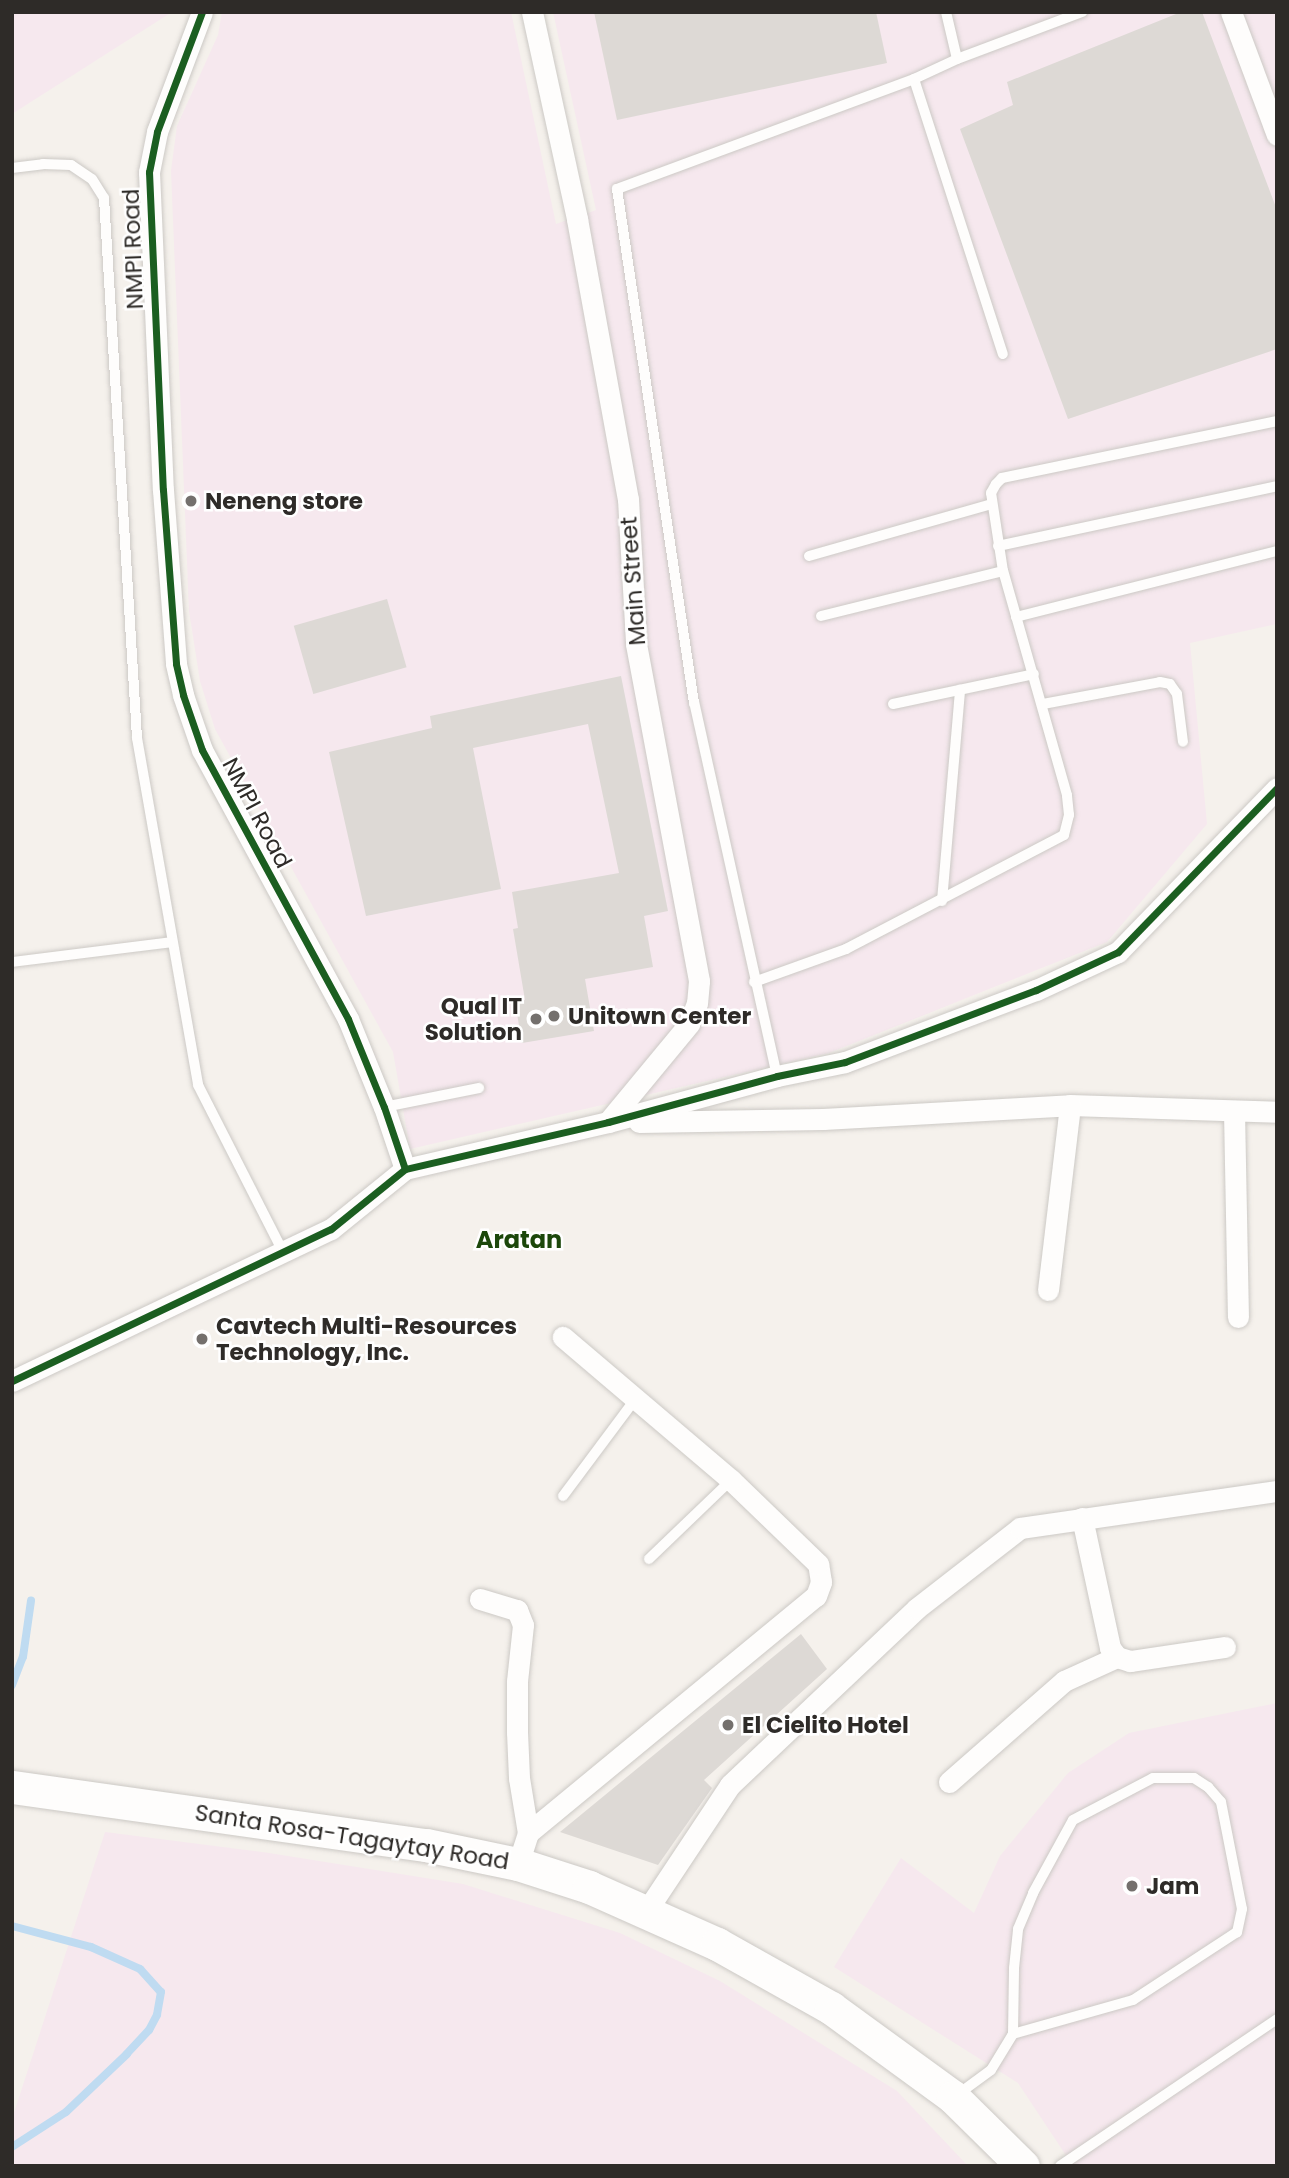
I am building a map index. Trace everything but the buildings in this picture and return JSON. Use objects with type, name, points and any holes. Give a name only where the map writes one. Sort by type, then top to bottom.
[{"type":"main road","name":"Santa Rosa-Tagaytay Road","points":[[12,1787],[380,1838],[518,1864],[647,1910],[757,1965],[831,2008],[953,2097],[1023,2166]]},
{"type":"street","name":"NMPI Road","points":[[202,12],[157,132],[149,172],[163,490],[176,663],[183,695],[202,750],[348,1019],[384,1107],[405,1169]]},
{"type":"street","name":"Main Street","points":[[532,12],[577,219],[628,499],[636,644],[699,981],[697,1003],[689,1024],[608,1122]]},
{"type":"street","points":[[1231,12],[1277,135]]},
{"type":"street","points":[[12,1381],[331,1229],[405,1169],[608,1122],[777,1076],[845,1062],[1036,990],[1118,952],[1277,788]]},
{"type":"street","points":[[608,1122],[823,1119],[1070,1105],[1277,1112]]},
{"type":"street","points":[[1048,1290],[1070,1105]]},
{"type":"street","points":[[1234,1111],[1238,1317]]},
{"type":"street","points":[[528,1833],[816,1596],[821,1582],[818,1564],[731,1480],[563,1336]]},
{"type":"street","points":[[647,1910],[730,1785],[917,1608],[1020,1528],[1277,1490]]},
{"type":"street","points":[[1082,1518],[1110,1648],[1117,1657],[1130,1661],[1225,1647]]},
{"type":"street","points":[[480,1599],[517,1610],[523,1625],[517,1681],[517,1732],[519,1778],[528,1833],[518,1864]]},
{"type":"street","points":[[949,1783],[1064,1681],[1117,1657]]},
{"type":"lane","points":[[946,12],[957,59]]},
{"type":"lane","points":[[777,1076],[694,703],[617,189],[915,79],[957,59],[1082,12]]},
{"type":"lane","points":[[915,79],[1003,354]]},
{"type":"lane","points":[[12,168],[43,164],[71,165],[92,179],[104,198],[137,738],[198,1085],[283,1252]]},
{"type":"lane","points":[[754,982],[846,949],[1064,835],[1069,815],[1067,795],[1003,570],[991,493],[1002,478],[1277,421]]},
{"type":"lane","points":[[999,546],[1277,486]]},
{"type":"lane","points":[[809,556],[992,504]]},
{"type":"lane","points":[[1016,617],[1277,551]]},
{"type":"lane","points":[[821,616],[1003,570]]},
{"type":"lane","points":[[893,704],[1034,674]]},
{"type":"lane","points":[[1043,704],[1160,682],[1170,684],[1177,694],[1183,742]]},
{"type":"lane","points":[[942,901],[960,690]]},
{"type":"lane","points":[[12,962],[172,942]]},
{"type":"lane","points":[[384,1107],[479,1088]]},
{"type":"lane","points":[[563,1496],[636,1398]]},
{"type":"lane","points":[[649,1559],[731,1480]]},
{"type":"lane","points":[[953,2097],[991,2070],[1013,2034],[1014,1968],[1018,1929],[1033,1894],[1073,1820],[1153,1778],[1194,1778],[1208,1787],[1220,1802],[1242,1909],[1237,1932],[1133,2000],[1013,2034]]},
{"type":"lane","points":[[1060,2166],[1277,2019]]},
{"type":"shaded area","points":[[12,12],[172,12],[12,114]]},
{"type":"shaded area","points":[[222,12],[511,12],[556,224],[596,210],[553,12],[1277,12],[1277,624],[1190,643],[1207,824],[1107,942],[829,1053],[410,1149],[393,1052],[215,729],[200,681],[189,611],[171,171],[177,126],[218,35]]},
{"type":"shaded area","name":"Jam","points":[[1277,1703],[1277,2166],[1073,2166],[1018,2083],[834,1967],[901,1858],[974,1913],[1000,1856],[1068,1773],[1129,1733]]},
{"type":"shaded area","points":[[105,1832],[269,1853],[463,1884],[620,1933],[720,1981],[897,2091],[968,2166],[12,2166],[12,2119]]},
{"type":"waterway","points":[[12,1685],[23,1657],[31,1601]]},
{"type":"waterway","points":[[12,1926],[91,1947],[140,1969],[161,1992],[157,2015],[149,2030],[127,2054],[66,2112],[12,2147]]},
{"type":"cycle path","points":[[202,12],[157,132],[149,172],[163,490],[176,664],[183,695],[202,750],[348,1019],[384,1107],[405,1169]]},
{"type":"cycle path","points":[[12,1381],[331,1229],[405,1169],[608,1122],[777,1076],[845,1062],[1036,990],[1118,952],[1277,788]]},
{"type":"place","name":"Neneng store","points":[[191,501]]},
{"type":"place","name":"Unitown Center","points":[[554,1016]]},
{"type":"place","name":"Qual IT Solution","points":[[536,1019]]},
{"type":"place","name":"Cavtech Multi-Resources Technology, Inc.","points":[[202,1339]]},
{"type":"place","name":"El Cielito Hotel","points":[[728,1725]]},
{"type":"place","name":"Jam","points":[[1132,1886]]},
{"type":"district","name":"Aratan","points":[[519,1240]]}]
